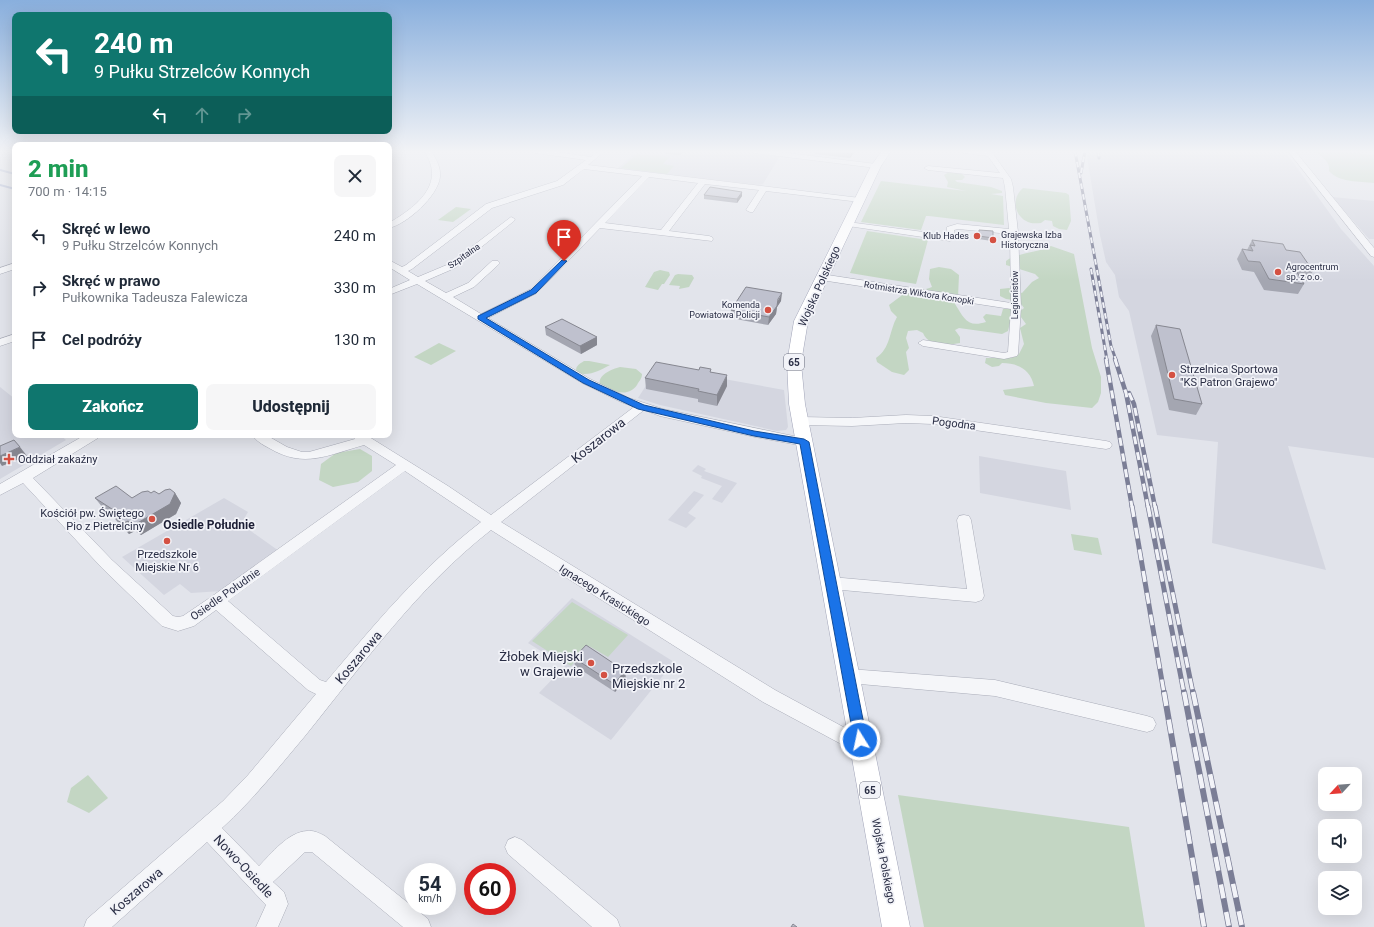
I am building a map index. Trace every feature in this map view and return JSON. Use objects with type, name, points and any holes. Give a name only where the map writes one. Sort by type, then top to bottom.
[{"type":"main road","name":"Wojska Polskiego","points":[[863,194],[801,321],[796,348],[794,375],[800,421],[896,927]]},
{"type":"street","points":[[392,224],[423,201],[428,194]]},
{"type":"street","points":[[401,270],[408,267],[489,206],[525,194]]},
{"type":"street","points":[[480,318],[534,291],[629,194]]},
{"type":"street","points":[[663,233],[693,194]]},
{"type":"street","points":[[750,210],[760,194]]},
{"type":"street","points":[[814,194],[860,200]]},
{"type":"street","name":"Legionistów","points":[[923,343],[1011,355],[1014,352],[1016,308],[1014,232],[1011,194]]},
{"type":"street","points":[[1326,194],[1374,254]]},
{"type":"street","name":"Szpitalna","points":[[392,291],[452,266],[511,220]]},
{"type":"street","points":[[848,224],[950,238],[950,229],[957,226],[1014,232]]},
{"type":"street","points":[[599,225],[709,239]]},
{"type":"street","points":[[1363,241],[1374,241]]},
{"type":"street","points":[[446,297],[471,285],[496,263]]},
{"type":"street","points":[[392,265],[586,382],[641,407],[754,433],[804,442]]},
{"type":"street","points":[[0,271],[12,267]]},
{"type":"street","name":"Rotmistrza Wiktora Konopki","points":[[821,278],[1016,308]]},
{"type":"street","points":[[0,343],[12,339]]},
{"type":"street","name":"Koszarowa","points":[[95,927],[208,828],[255,782],[414,590],[453,554],[491,523],[641,407]]},
{"type":"street","name":"Pogodna","points":[[800,421],[852,422],[906,419],[933,420],[1106,446]]},
{"type":"street","points":[[0,490],[89,438]]},
{"type":"street","points":[[263,438],[276,446],[302,456],[362,438]]},
{"type":"street","name":"Ignacego Krasickiego","points":[[362,438],[443,488],[491,523],[769,696],[841,735],[850,739],[860,740]]},
{"type":"street","name":"Osiedle Południe","points":[[24,477],[107,564],[168,621],[182,624],[217,601],[405,465]]},
{"type":"street","points":[[831,583],[976,596],[964,520]]},
{"type":"street","points":[[217,601],[314,685],[329,692]]},
{"type":"street","points":[[849,676],[995,688],[1147,724]]},
{"type":"street","name":"Nowo-Osiedle","points":[[208,828],[276,900],[277,904],[267,927]]},
{"type":"street","points":[[259,881],[294,847],[302,842],[310,841],[318,843],[420,927]]},
{"type":"street","points":[[514,847],[609,927]]},
{"type":"shaded area","points":[[1093,194],[1316,194],[1341,229],[1374,266],[1374,458],[1288,446],[1326,570],[1212,543],[1218,442],[1157,435],[1129,311],[1119,297],[1115,275],[1106,262]]},
{"type":"shaded area","points":[[1332,197],[1374,201],[1374,239],[1369,239]]},
{"type":"shaded area","points":[[658,367],[784,390],[788,427],[786,430],[777,431],[660,405],[638,398]]},
{"type":"shaded area","points":[[0,387],[12,397],[12,438],[64,438],[66,440],[0,479]]},
{"type":"shaded area","points":[[979,456],[1066,471],[1071,510],[980,493]]},
{"type":"shaded area","points":[[698,465],[706,469],[704,471],[737,483],[722,503],[712,499],[722,486],[701,478],[702,476],[692,471]]},
{"type":"shaded area","points":[[694,491],[704,495],[688,513],[696,518],[686,528],[668,520]]},
{"type":"shaded area","points":[[224,498],[248,512],[241,524],[279,551],[222,591],[191,593],[180,584],[164,595],[122,557]]},
{"type":"shaded area","points":[[572,598],[674,662],[611,740],[539,693],[565,666],[528,643]]},
{"type":"green space","points":[[875,194],[993,194],[1003,196],[1004,225],[929,216],[926,216],[921,230],[861,222]]},
{"type":"green space","points":[[1018,194],[1068,194],[1071,221],[1067,230],[1059,229],[1053,226],[1052,221],[1045,220],[1041,223],[1033,223],[1023,219],[1017,211]]},
{"type":"green space","points":[[456,207],[471,209],[453,222],[438,220]]},
{"type":"green space","points":[[867,231],[928,240],[916,284],[850,273]]},
{"type":"green space","points":[[1051,246],[1074,254],[1092,348],[1101,377],[1101,393],[1098,402],[1092,408],[1046,403],[1005,395],[1003,390],[1034,386],[1030,376],[1023,368],[1013,364],[1002,363],[999,366],[992,367],[985,363],[986,358],[1011,358],[1019,354],[1024,344],[1020,328],[1026,324],[1018,313],[1024,308],[1019,301],[1006,299],[1000,296],[1000,289],[1009,288],[1022,293],[1032,282],[1039,278],[1035,274],[1006,265],[1006,261],[1017,256]]},
{"type":"green space","points":[[939,267],[951,269],[959,275],[958,297],[955,304],[961,314],[970,323],[980,324],[986,322],[983,317],[986,314],[1001,316],[1003,309],[1010,309],[1013,310],[1008,331],[1002,334],[959,328],[955,330],[960,337],[960,343],[939,344],[929,341],[923,333],[917,330],[908,331],[906,338],[909,348],[906,352],[909,370],[904,375],[892,372],[877,362],[876,358],[881,354],[887,344],[897,317],[891,311],[889,305],[901,296],[902,293],[932,287],[929,279],[930,269]]},
{"type":"green space","points":[[660,270],[669,272],[670,275],[664,284],[662,284],[658,290],[645,287],[654,272]]},
{"type":"green space","points":[[675,275],[692,275],[694,278],[689,287],[679,289],[680,286],[669,285]]},
{"type":"green space","points":[[439,343],[456,351],[431,365],[414,357]]},
{"type":"green space","points":[[584,361],[610,365],[598,371],[586,374],[577,373],[577,367]]},
{"type":"green space","points":[[620,367],[636,369],[642,374],[642,377],[633,389],[629,392],[619,392],[600,385],[603,375]]},
{"type":"green space","points":[[360,449],[372,456],[372,471],[358,482],[333,487],[319,480],[321,464],[336,453]]},
{"type":"green space","points":[[1071,534],[1098,538],[1102,555],[1074,550]]},
{"type":"green space","points":[[572,602],[628,635],[608,657],[589,646],[571,666],[532,641]]},
{"type":"green space","points":[[88,775],[108,798],[89,813],[67,802],[71,788]]},
{"type":"green space","points":[[898,795],[1129,827],[1145,927],[924,927]]},
{"type":"building","points":[[705,194],[740,194],[737,199]]},
{"type":"building","points":[[979,230],[993,231],[993,238],[979,236]]},
{"type":"building","points":[[1252,240],[1283,244],[1286,250],[1300,252],[1313,271],[1295,269],[1304,284],[1269,279],[1260,262],[1248,261],[1242,249],[1253,251],[1250,245],[1255,246]]},
{"type":"building","points":[[746,287],[782,293],[778,299],[777,306],[769,317],[731,310]]},
{"type":"building","points":[[562,319],[597,337],[580,346],[545,327]]},
{"type":"building","points":[[1156,325],[1180,329],[1202,404],[1174,399]]},
{"type":"building","points":[[656,362],[699,370],[700,367],[711,369],[710,372],[727,375],[717,395],[698,391],[699,389],[645,378]]},
{"type":"building","points":[[14,440],[20,447],[0,456],[0,446]]},
{"type":"building","points":[[116,486],[132,498],[142,492],[148,491],[151,493],[154,491],[159,494],[170,489],[175,493],[170,504],[134,525],[128,521],[122,524],[111,514],[115,511],[95,498]]},
{"type":"building","points":[[586,645],[625,671],[614,684],[574,658]]},
{"type":"railway","points":[[1083,194],[1111,346],[1116,360]]},
{"type":"railway","points":[[1091,269],[1107,360]]},
{"type":"railway","points":[[1106,359],[1132,507]]},
{"type":"railway","points":[[1115,359],[1126,393],[1148,507]]},
{"type":"railway","points":[[1129,393],[1134,404],[1155,507]]},
{"type":"railway","points":[[1132,506],[1164,693]]},
{"type":"railway","points":[[1148,506],[1184,693]]},
{"type":"railway","points":[[1155,506],[1193,693]]},
{"type":"railway","points":[[1164,692],[1204,927]]},
{"type":"railway","points":[[1184,692],[1229,927]]},
{"type":"railway","points":[[1193,692],[1242,927]]},
{"type":"place","name":"Klub Hades","points":[[977,236]]},
{"type":"place","name":"Grajewska Izba Historyczna","points":[[993,240]]},
{"type":"place","name":"Agrocentrum sp. z o.o.","points":[[1278,272]]},
{"type":"place","name":"Komenda Powiatowa Policji","points":[[768,310]]},
{"type":"place","name":"Strzelnica Sportowa \"KS Patron Grajewo\"","points":[[1172,375]]},
{"type":"place","name":"Oddział zakaźny","points":[[9,459]]},
{"type":"place","name":"Kościół pw. Świętego Pio z Pietrelciny","points":[[152,519]]},
{"type":"place","name":"Przedszkole Miejskie Nr 6","points":[[167,541]]},
{"type":"place","name":"Żłobek Miejski w Grajewie","points":[[591,663]]},
{"type":"place","name":"Przedszkole Miejskie nr 2","points":[[604,675]]},
{"type":"district","name":"Osiedle Południe","points":[[209,525]]},
{"type":"route","points":[[564,261],[534,291],[524,298],[480,318],[586,382],[605,392],[641,407],[754,433],[797,442],[804,442],[860,740]]}]
